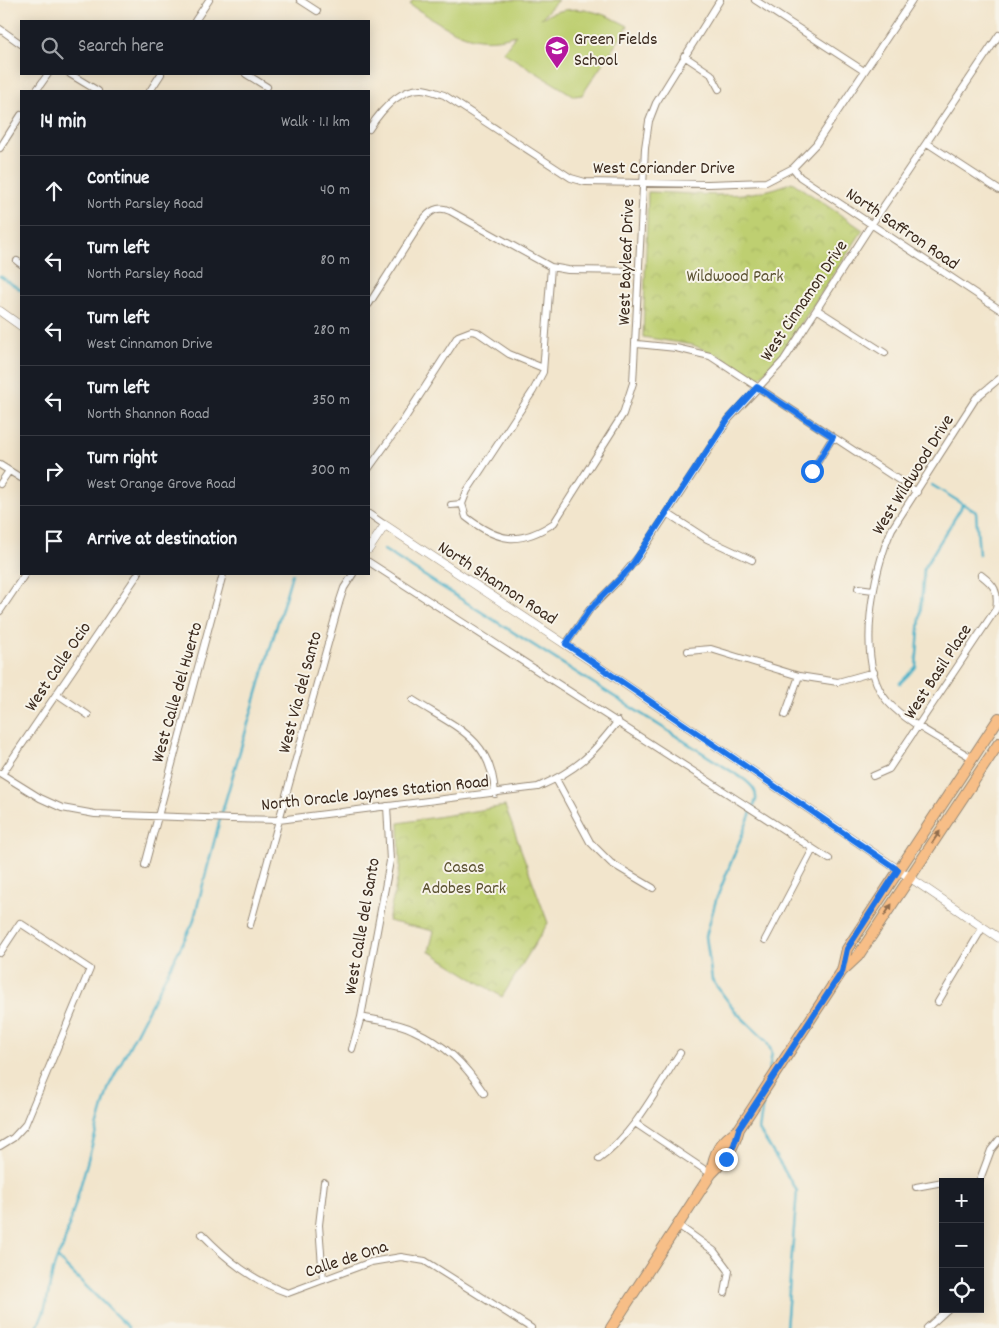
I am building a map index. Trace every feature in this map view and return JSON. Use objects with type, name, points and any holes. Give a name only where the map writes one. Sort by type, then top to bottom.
[{"type":"main road","points":[[842,972],[847,949],[999,718]]},
{"type":"main road","points":[[611,1328],[711,1174],[714,1156],[725,1139],[739,1129],[842,972],[858,956],[999,743]]},
{"type":"street","points":[[196,20],[209,0]]},
{"type":"street","points":[[300,0],[317,11]]},
{"type":"street","name":"West Bayleaf Drive","points":[[462,504],[466,517],[496,537],[517,539],[536,534],[554,523],[623,414],[634,383],[643,182],[649,121],[656,103],[720,0]]},
{"type":"street","points":[[756,0],[864,71]]},
{"type":"street","name":"West Coriander Drive","points":[[370,127],[378,114],[398,96],[421,89],[444,95],[572,178],[585,182],[708,184],[766,182],[792,168],[816,144],[912,0]]},
{"type":"street","points":[[0,29],[20,43]]},
{"type":"street","name":"West Cinnamon Drive","points":[[566,644],[590,609],[630,568],[728,419],[784,360],[871,225],[999,35]]},
{"type":"street","points":[[684,56],[711,74],[719,89]]},
{"type":"street","points":[[37,90],[47,75]]},
{"type":"street","points":[[72,75],[96,90]]},
{"type":"street","points":[[151,90],[160,75]]},
{"type":"street","points":[[248,75],[267,87]]},
{"type":"street","points":[[0,148],[20,117]]},
{"type":"street","points":[[927,143],[999,190]]},
{"type":"street","name":"North Saffron Road","points":[[792,168],[800,177],[999,310]]},
{"type":"street","points":[[370,302],[422,221],[430,212],[438,207],[450,211],[551,267],[568,270],[640,271]]},
{"type":"street","points":[[451,505],[462,504],[467,491],[533,391],[543,368],[551,267]]},
{"type":"street","points":[[818,310],[885,353]]},
{"type":"street","points":[[0,311],[20,325]]},
{"type":"street","points":[[370,467],[405,418],[458,336],[467,329],[477,332],[510,354],[534,366],[543,368]]},
{"type":"street","points":[[637,344],[676,348],[710,356],[917,492]]},
{"type":"street","name":"West Wildwood Drive","points":[[972,758],[920,725],[887,701],[878,688],[870,652],[874,590],[882,551],[892,529],[976,398],[999,379]]},
{"type":"street","points":[[812,471],[833,437]]},
{"type":"street","points":[[0,465],[20,477]]},
{"type":"street","points":[[0,484],[9,471]]},
{"type":"street","points":[[667,513],[707,539],[752,560]]},
{"type":"street","name":"North Shannon Road","points":[[370,515],[566,644],[999,938]]},
{"type":"street","points":[[370,548],[385,525]]},
{"type":"street","points":[[370,563],[829,859]]},
{"type":"street","points":[[0,611],[24,575]]},
{"type":"street","name":"West Calle Ocio","points":[[1,774],[137,575]]},
{"type":"street","name":"West Calle del Huerto","points":[[145,865],[224,575]]},
{"type":"street","name":"West Via del Santo","points":[[250,926],[340,600],[344,588],[352,575]]},
{"type":"street","name":"West Basil Place","points":[[873,776],[889,769],[996,609],[998,593],[996,586],[981,575]]},
{"type":"street","points":[[858,588],[874,590]]},
{"type":"street","points":[[688,651],[711,649],[799,676],[838,682],[874,672]]},
{"type":"street","points":[[785,715],[799,676]]},
{"type":"street","points":[[57,694],[88,715]]},
{"type":"street","points":[[413,700],[467,734],[481,747],[491,765],[495,794]]},
{"type":"street","name":"North Oracle Jaynes Station Road","points":[[1,774],[40,798],[62,808],[95,814],[279,820],[538,788],[586,760],[618,722]]},
{"type":"street","points":[[556,779],[590,842],[611,863],[653,888]]},
{"type":"street","name":"West Calle del Santo","points":[[352,1049],[360,1017],[390,861],[387,806]]},
{"type":"street","points":[[765,940],[813,849]]},
{"type":"street","points":[[0,953],[20,923],[90,970],[25,1125],[13,1138],[0,1146]]},
{"type":"street","points":[[938,1002],[983,927]]},
{"type":"street","points":[[360,1017],[412,1029],[444,1048],[466,1066],[484,1093]]},
{"type":"street","points":[[598,1159],[616,1146],[635,1123],[680,1053]]},
{"type":"street","points":[[635,1123],[711,1174]]},
{"type":"street","points":[[980,1178],[991,1150],[999,1140]]},
{"type":"street","points":[[323,1280],[318,1225],[324,1182]]},
{"type":"street","points":[[916,1187],[939,1183]]},
{"type":"street","points":[[678,1225],[714,1251],[729,1271],[725,1293]]},
{"type":"street","name":"Calle de Ona","points":[[202,1234],[226,1258],[268,1286],[288,1293],[371,1262],[401,1257],[425,1260],[531,1328]]},
{"type":"street","points":[[927,1328],[944,1313]]},
{"type":"green space","points":[[413,0],[558,0],[541,18],[563,10],[585,10],[606,16],[628,26],[582,95],[574,96],[503,52],[516,35],[500,39],[485,39],[472,38],[460,34],[410,5]]},
{"type":"green space","name":"Wildwood Park","points":[[792,182],[863,230],[779,357],[758,379],[721,357],[693,345],[643,337],[648,192],[703,195],[740,194],[758,192]]},
{"type":"green space","name":"Casas Adobes Park","points":[[505,806],[548,923],[502,997],[429,951],[434,931],[388,921],[400,867],[399,823]]},
{"type":"waterway","points":[[0,276],[20,289]]},
{"type":"waterway","points":[[932,485],[976,512],[979,555]]},
{"type":"waterway","points":[[900,683],[916,667],[924,568],[962,504]]},
{"type":"waterway","points":[[384,550],[745,780],[754,788],[756,800],[716,900],[706,936],[712,980],[736,1012],[766,1041],[772,1052],[768,1078]]},
{"type":"waterway","points":[[36,1328],[45,1309],[54,1266],[63,1247],[109,1086],[193,923],[220,819],[292,575]]},
{"type":"waterway","points":[[764,1098],[759,1130],[797,1191],[786,1328]]},
{"type":"waterway","points":[[57,1258],[129,1328]]},
{"type":"place","name":"Green Fields School","points":[[557,69]]},
{"type":"route","points":[[726,1159],[734,1145],[739,1129],[842,972],[847,949],[898,870],[566,644],[590,609],[620,580],[639,556],[728,419],[757,387],[833,437],[812,471]]}]
